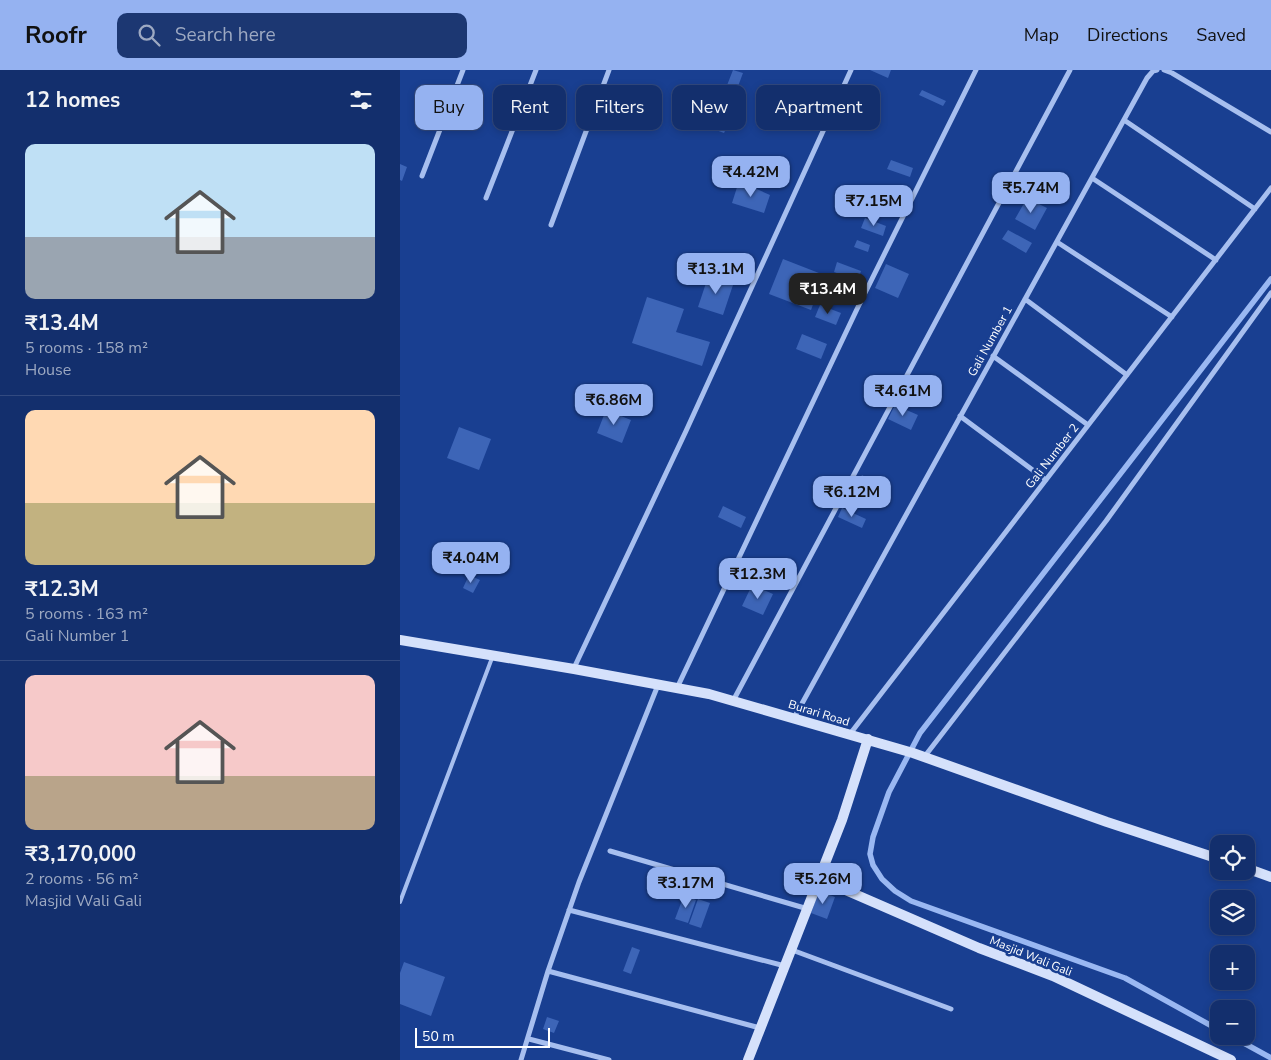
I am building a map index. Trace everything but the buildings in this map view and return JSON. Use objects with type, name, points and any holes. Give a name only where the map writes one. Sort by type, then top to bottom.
[{"type":"main road","name":"Burari Road","points":[[400,640],[658,684],[733,701],[913,753],[1107,822],[1210,856]]},
{"type":"main road","points":[[748,1060],[820,879],[842,820],[868,739]]},
{"type":"main road","points":[[1255,871],[1271,877]]},
{"type":"main road","name":"Masjid Wali Gali","points":[[820,879],[979,948],[1053,976],[1231,1060]]},
{"type":"street","points":[[422,176],[463,70]]},
{"type":"street","points":[[486,198],[536,70]]},
{"type":"street","points":[[551,224],[609,70]]},
{"type":"street","points":[[574,669],[851,70]]},
{"type":"street","points":[[677,688],[858,307],[976,70]]},
{"type":"street","points":[[733,701],[1070,70]]},
{"type":"street","name":"Gali Number 1","points":[[794,719],[1147,78],[1153,71],[1158,70]]},
{"type":"street","points":[[1164,70],[1271,132]]},
{"type":"street","points":[[1124,120],[1255,209]]},
{"type":"street","points":[[1092,178],[1216,260]]},
{"type":"street","name":"Gali Number 2","points":[[849,736],[1271,188]]},
{"type":"street","points":[[1056,242],[1172,317]]},
{"type":"street","points":[[924,757],[1106,521],[1271,293]]},
{"type":"street","points":[[1025,299],[1127,374]]},
{"type":"street","points":[[993,356],[1088,425]]},
{"type":"street","points":[[960,416],[1046,480]]},
{"type":"street","points":[[521,1060],[548,971],[579,882],[658,684]]},
{"type":"street","points":[[610,850],[808,908]]},
{"type":"street","points":[[569,910],[785,966]]},
{"type":"street","points":[[792,950],[950,1009]]},
{"type":"street","points":[[548,971],[761,1028]]},
{"type":"street","points":[[529,1038],[609,1060]]},
{"type":"lane","points":[[400,902],[493,656]]},
{"type":"waterway","points":[[1210,1025],[1125,978],[911,901],[895,891],[882,879],[873,865],[870,854],[873,837],[889,792],[920,733],[1271,279]]},
{"type":"waterway","points":[[1247,1045],[1271,1058]]}]
